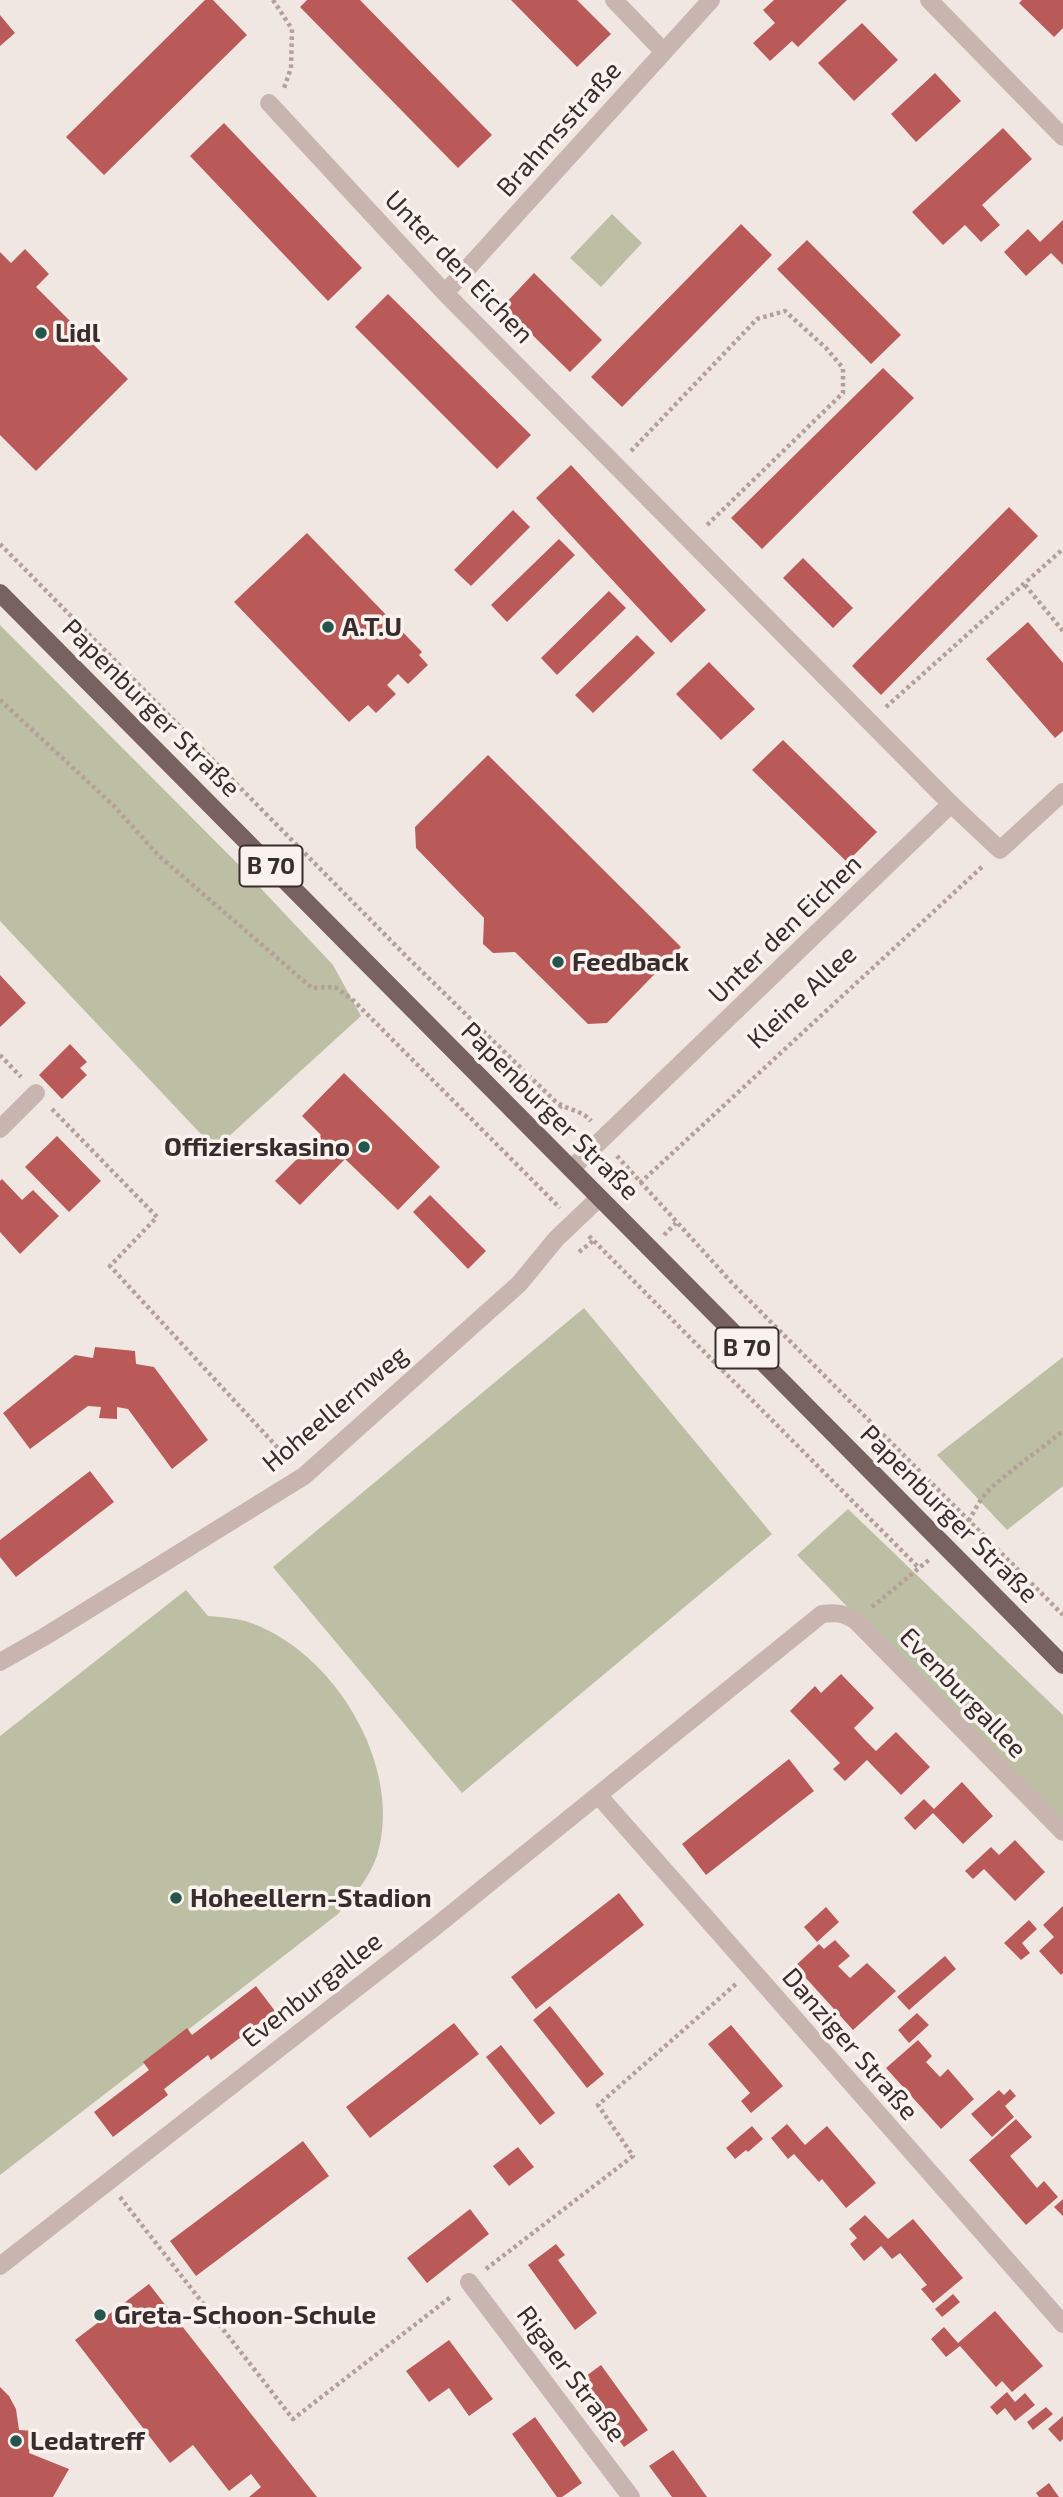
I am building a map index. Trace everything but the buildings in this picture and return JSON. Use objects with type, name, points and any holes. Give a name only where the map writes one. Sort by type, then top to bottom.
[{"type":"main road","name":"Papenburger Straße","points":[[0,593],[1063,1665]]},
{"type":"street","points":[[614,0],[664,52]]},
{"type":"street","name":"Brahmsstraße","points":[[445,293],[711,0]]},
{"type":"street","points":[[929,0],[1063,137]]},
{"type":"street","name":"Unter den Eichen","points":[[273,107],[445,293],[951,804],[572,1170]]},
{"type":"street","points":[[951,804],[1000,850],[1063,793]]},
{"type":"street","points":[[0,1129],[36,1093]]},
{"type":"street","name":"Hoheellernweg","points":[[0,1662],[304,1476],[519,1284],[556,1239],[599,1198]]},
{"type":"street","name":"Evenburgallee","points":[[0,2266],[599,1796],[822,1615],[835,1612],[846,1614],[856,1621],[1063,1832]]},
{"type":"street","name":"Danziger Straße","points":[[599,1796],[1063,2324]]},
{"type":"street","name":"Rigaer Straße","points":[[469,2283],[631,2497]]},
{"type":"path","points":[[273,0],[292,29],[291,68],[273,107]]},
{"type":"path","points":[[615,465],[629,454],[757,319],[785,311],[826,348],[843,368],[843,393],[691,542]]},
{"type":"path","points":[[0,544],[408,958],[561,1106]]},
{"type":"path","points":[[871,723],[901,691],[1063,549]]},
{"type":"path","points":[[1025,585],[1063,631]]},
{"type":"path","points":[[0,699],[114,806],[159,856],[312,988],[335,987],[352,999],[542,1188]]},
{"type":"path","name":"Kleine Allee","points":[[970,1522],[733,1284],[640,1182],[1000,850]]},
{"type":"path","points":[[0,1055],[157,1217],[110,1266],[304,1476]]},
{"type":"path","name":"Evenburgallee","points":[[593,1241],[919,1568],[856,1621]]},
{"type":"path","points":[[1063,1431],[988,1491],[976,1506],[970,1522],[1063,1615]]},
{"type":"path","points":[[109,2182],[293,2418],[633,2156],[598,2105],[750,1970]]},
{"type":"green space","points":[[612,214],[642,243],[601,287],[570,258]]},
{"type":"green space","points":[[0,625],[236,862],[333,965],[361,1016],[215,1149],[0,921]]},
{"type":"green space","points":[[584,1308],[772,1534],[462,1793],[273,1567]]},
{"type":"green space","points":[[1063,1357],[1063,1486],[1007,1530],[937,1455]]},
{"type":"green space","points":[[848,1509],[1063,1715],[1063,1829],[797,1555]]},
{"type":"green space","name":"Hoheellern-Stadion","points":[[186,1590],[208,1616],[245,1621],[277,1635],[307,1657],[333,1684],[354,1715],[371,1750],[381,1786],[383,1821],[377,1856],[365,1880],[338,1914],[0,2175],[0,1736]]},
{"type":"place","name":"Lidl","points":[[41,333]]},
{"type":"place","name":"A.T.U","points":[[328,627]]},
{"type":"place","name":"Feedback","points":[[558,962]]},
{"type":"place","name":"Offizierskasino","points":[[364,1147]]},
{"type":"place","name":"Hoheellern-Stadion","points":[[176,1898]]},
{"type":"place","name":"Greta-Schoon-Schule","points":[[100,2315]]},
{"type":"place","name":"Ledatreff","points":[[16,2441]]}]
